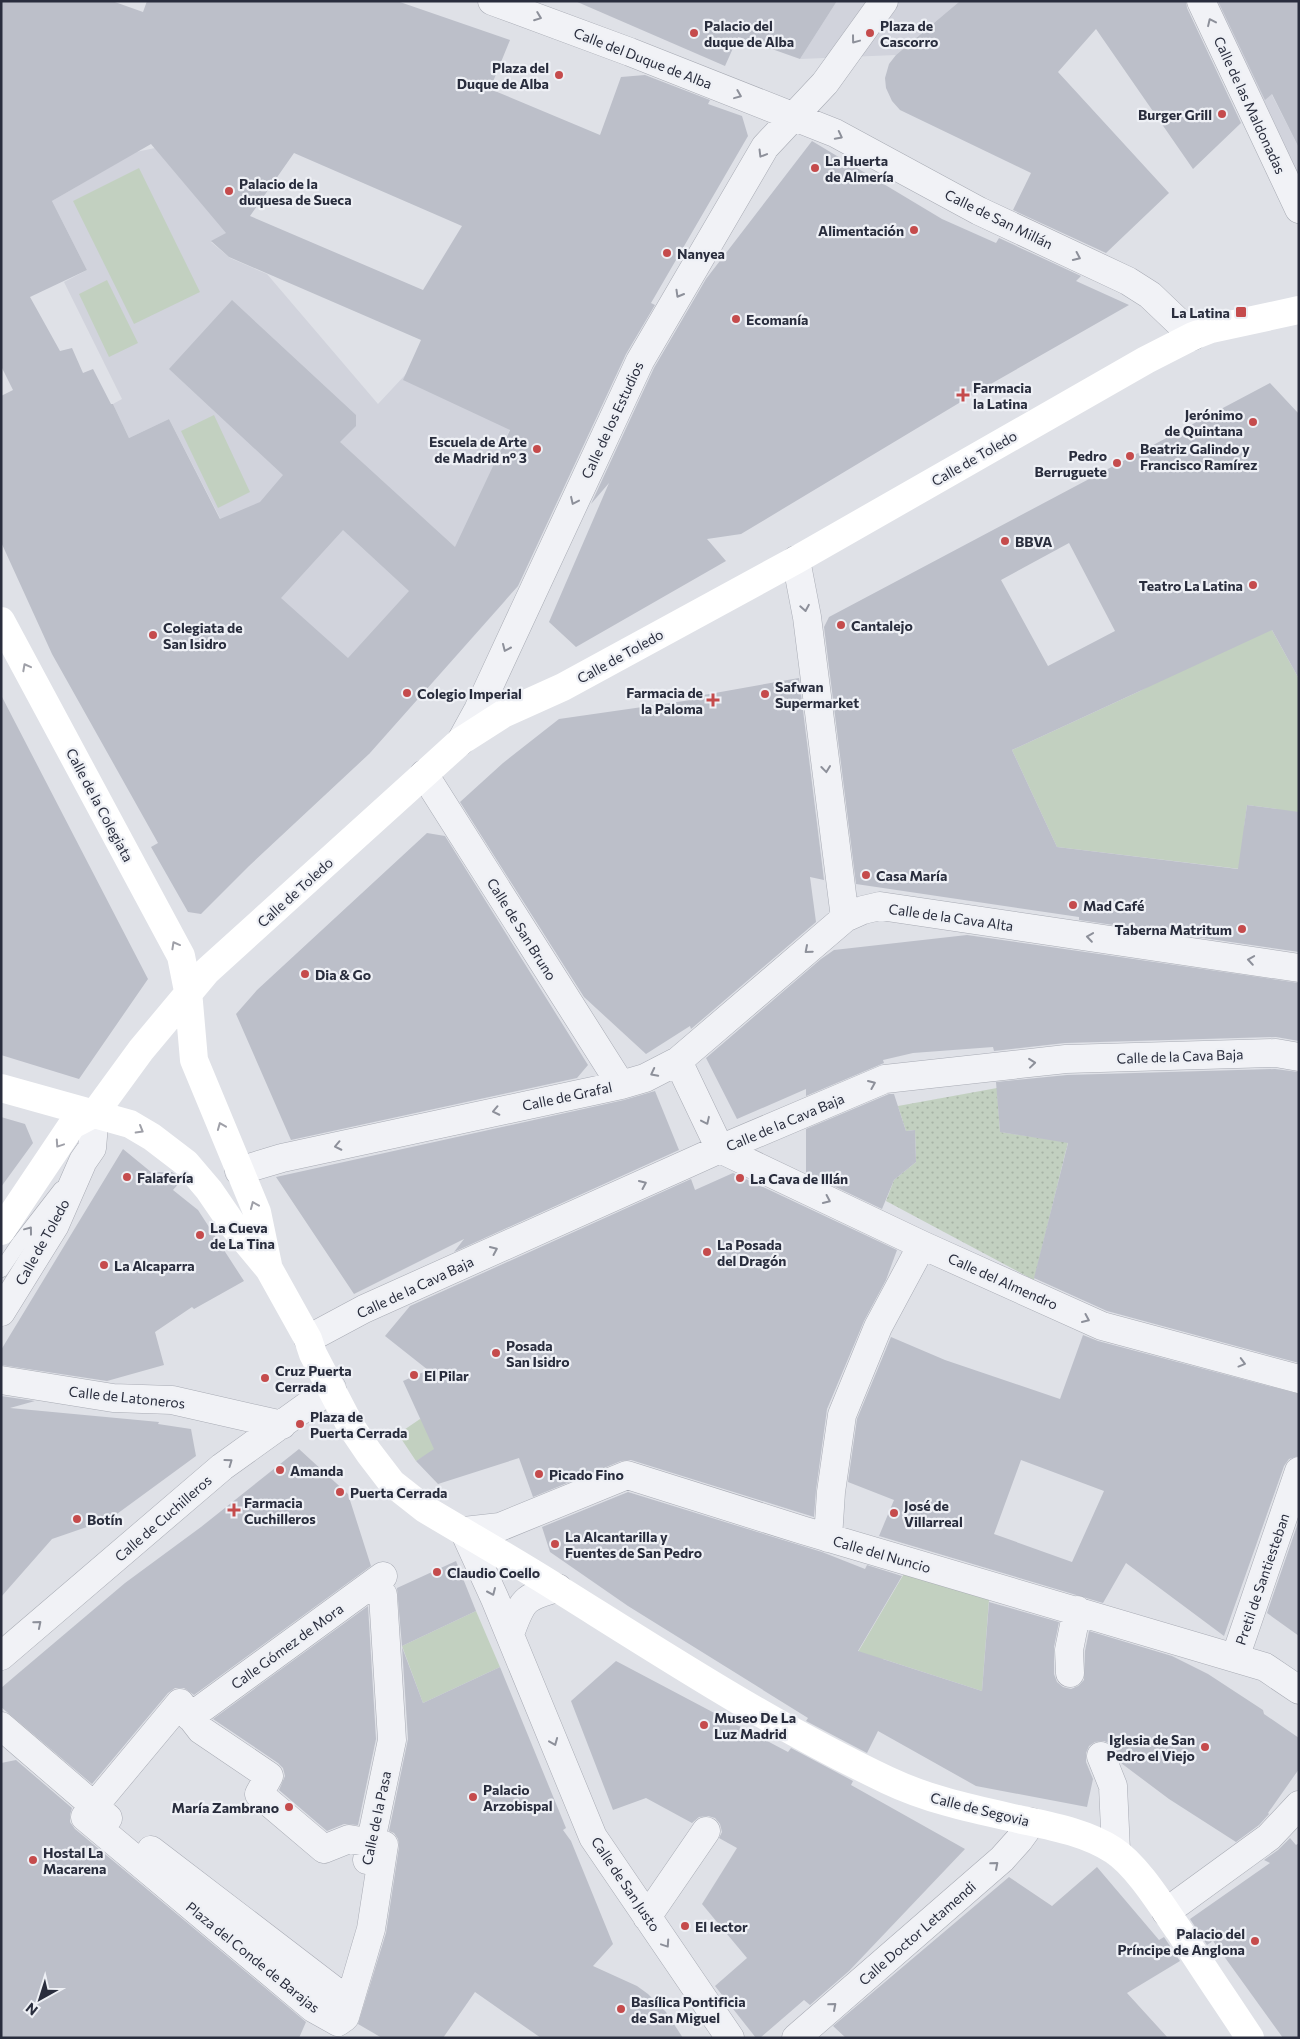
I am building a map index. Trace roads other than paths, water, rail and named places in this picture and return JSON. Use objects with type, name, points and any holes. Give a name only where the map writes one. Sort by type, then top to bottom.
[{"type":"street","name":"Calle del Duque de Alba","points":[[492,1],[630,52],[794,117]]},
{"type":"street","points":[[794,117],[825,83],[884,1]]},
{"type":"street","name":"Calle de las Maldonadas","points":[[1201,1],[1299,209]]},
{"type":"street","name":"Calle de San Millán","points":[[794,117],[835,133],[979,211],[1128,281],[1150,295],[1193,336]]},
{"type":"street","name":"Calle de los Estudios","points":[[461,741],[478,710],[640,361],[765,147],[794,117]]},
{"type":"street","name":"Calle de Toledo","points":[[1,1231],[72,1125],[95,1113],[141,1050],[188,991],[207,971],[461,741],[503,714],[563,687],[796,560],[1146,360],[1193,336],[1240,322],[1295,316]]},
{"type":"street","points":[[796,560],[807,617],[845,918]]},
{"type":"street","name":"Calle de la Colegiata","points":[[1,621],[181,956],[188,991],[194,1060],[257,1212],[269,1269]]},
{"type":"street","name":"Calle de San Bruno","points":[[424,774],[621,1084]]},
{"type":"street","name":"Calle de la Cava Alta","points":[[845,918],[863,910],[880,906],[1299,968]]},
{"type":"street","name":"Calle de Grafal","points":[[239,1171],[282,1158],[645,1078],[678,1061],[845,918]]},
{"type":"street","name":"Calle de la Cava Baja","points":[[308,1339],[364,1309],[720,1149],[885,1079],[1066,1059],[1276,1053],[1299,1057]]},
{"type":"street","points":[[678,1061],[720,1149]]},
{"type":"street","points":[[1,1088],[130,1124],[186,1163],[269,1269],[308,1339],[313,1354],[358,1438],[392,1483],[425,1509],[558,1588]]},
{"type":"street","name":"Calle de Toledo","points":[[1,1312],[55,1225],[83,1161],[92,1148],[95,1113]]},
{"type":"street","name":"Calle del Almendro","points":[[720,1149],[1102,1326],[1299,1378]]},
{"type":"street","points":[[828,1538],[832,1484],[842,1415],[878,1327],[922,1244]]},
{"type":"street","name":"Calle de Latoneros","points":[[1,1380],[113,1398],[172,1400],[282,1425]]},
{"type":"street","name":"Calle de Cuchilleros","points":[[1,1656],[222,1467],[332,1388]]},
{"type":"street","name":"Pretil de Santiesteban","points":[[1235,1658],[1299,1471]]},
{"type":"street","name":"Calle del Nuncio","points":[[464,1531],[500,1527],[627,1475],[828,1538],[1265,1667],[1299,1690]]},
{"type":"street","name":"Calle de San Justo","points":[[464,1531],[510,1634],[593,1837],[730,2038]]},
{"type":"street","name":"Calle Gómez de Mora","points":[[190,1717],[383,1585]]},
{"type":"street","name":"Calle de la Pasa","points":[[370,1843],[392,1740],[383,1585]]},
{"type":"street","points":[[510,1634],[519,1608],[525,1601],[536,1594],[558,1588]]},
{"type":"street","name":"Calle de Segovia","points":[[558,1588],[768,1719],[889,1781],[930,1798],[1070,1831],[1095,1840],[1116,1852],[1148,1886],[1250,2038]]},
{"type":"street","points":[[1070,1673],[1069,1650],[1077,1610]]},
{"type":"street","points":[[1,1726],[94,1807],[180,1703],[201,1730],[269,1776],[259,1794],[324,1849],[349,1839],[370,1843]]},
{"type":"street","points":[[1101,1756],[1113,1786],[1116,1852]]},
{"type":"street","name":"Plaza del Conde de Barajas","points":[[94,1807],[85,1818],[312,2008],[337,2019],[345,2016],[371,1928],[384,1845],[370,1843]]},
{"type":"street","points":[[1166,1912],[1268,1837],[1297,1812]]},
{"type":"street","name":"Calle Doctor Letamendi","points":[[796,2038],[1002,1859],[1032,1822]]},
{"type":"street","points":[[647,1917],[706,1831]]},
{"type":"lane","points":[[1,1270],[20,1242],[83,1161]]},
{"type":"place","name":"Palacio del duque de Alba","points":[[694,33]]},
{"type":"place","name":"Plaza de Cascorro","points":[[870,33]]},
{"type":"place","name":"Plaza del Duque de Alba","points":[[559,75]]},
{"type":"place","name":"Burger Grill","points":[[1222,114]]},
{"type":"place","name":"La Huerta de Almería","points":[[815,168]]},
{"type":"place","name":"Palacio de la duquesa de Sueca","points":[[229,191]]},
{"type":"place","name":"Alimentación","points":[[914,230]]},
{"type":"place","name":"Nanyea","points":[[667,253]]},
{"type":"place","name":"La Latina","points":[[1241,312]]},
{"type":"place","name":"Ecomanía","points":[[736,319]]},
{"type":"place","name":"Farmacia la Latina","points":[[963,395]]},
{"type":"place","name":"Jerónimo de Quintana","points":[[1253,422]]},
{"type":"place","name":"Escuela de Arte de Madrid nº 3","points":[[537,449]]},
{"type":"place","name":"Beatriz Galindo y Francisco Ramírez","points":[[1130,456]]},
{"type":"place","name":"Pedro Berruguete","points":[[1117,463]]},
{"type":"place","name":"BBVA","points":[[1005,541]]},
{"type":"place","name":"Teatro La Latina","points":[[1253,585]]},
{"type":"place","name":"Cantalejo","points":[[841,625]]},
{"type":"place","name":"Colegiata de San Isidro","points":[[153,635]]},
{"type":"place","name":"Colegio Imperial","points":[[407,693]]},
{"type":"place","name":"Safwan Supermarket","points":[[765,694]]},
{"type":"place","name":"Farmacia de la Paloma","points":[[713,700]]},
{"type":"place","name":"Casa María","points":[[866,875]]},
{"type":"place","name":"Mad Café","points":[[1073,905]]},
{"type":"place","name":"Taberna Matritum","points":[[1242,929]]},
{"type":"place","name":"Dia & Go","points":[[305,974]]},
{"type":"place","name":"Falafería","points":[[127,1177]]},
{"type":"place","name":"La Cava de Illán","points":[[740,1178]]},
{"type":"place","name":"La Cueva de La Tina","points":[[200,1235]]},
{"type":"place","name":"La Posada del Dragón","points":[[707,1252]]},
{"type":"place","name":"La Alcaparra","points":[[104,1265]]},
{"type":"place","name":"Posada San Isidro","points":[[496,1353]]},
{"type":"place","name":"El Pilar","points":[[414,1375]]},
{"type":"place","name":"Cruz Puerta Cerrada","points":[[265,1378]]},
{"type":"place","name":"Plaza de Puerta Cerrada","points":[[300,1424]]},
{"type":"place","name":"Amanda","points":[[280,1470]]},
{"type":"place","name":"Picado Fino","points":[[539,1474]]},
{"type":"place","name":"Puerta Cerrada","points":[[340,1492]]},
{"type":"place","name":"Farmacia Cuchilleros","points":[[234,1510]]},
{"type":"place","name":"José de Villarreal","points":[[894,1513]]},
{"type":"place","name":"Botín","points":[[77,1519]]},
{"type":"place","name":"La Alcantarilla y Fuentes de San Pedro","points":[[555,1544]]},
{"type":"place","name":"Claudio Coello","points":[[437,1572]]},
{"type":"place","name":"Museo De La Luz Madrid","points":[[704,1725]]},
{"type":"place","name":"Iglesia de San Pedro el Viejo","points":[[1205,1747]]},
{"type":"place","name":"Palacio Arzobispal","points":[[473,1797]]},
{"type":"place","name":"María Zambrano","points":[[289,1807]]},
{"type":"place","name":"Hostal La Macarena","points":[[33,1860]]},
{"type":"place","name":"El lector","points":[[685,1926]]},
{"type":"place","name":"Palacio del Príncipe de Anglona","points":[[1255,1941]]},
{"type":"place","name":"Basílica Pontificia de San Miguel","points":[[621,2009]]}]
